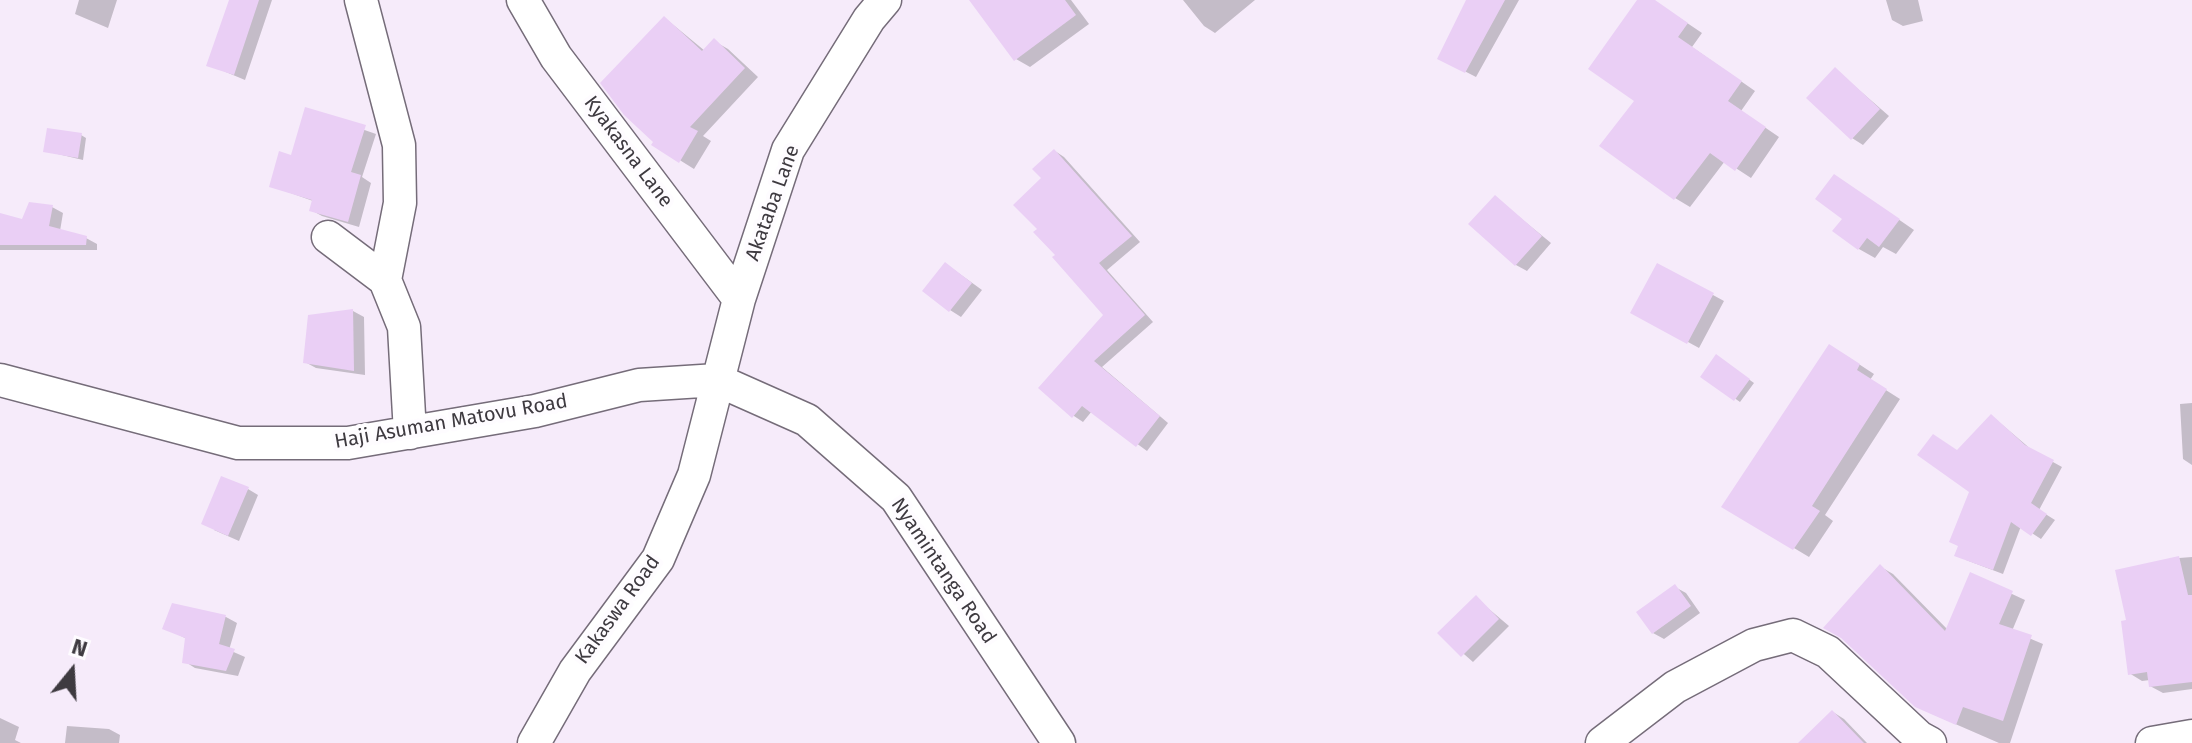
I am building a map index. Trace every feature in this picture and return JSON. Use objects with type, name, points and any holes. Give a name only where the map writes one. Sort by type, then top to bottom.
[{"type":"street","points":[[361,0],[399,145],[400,203],[385,280]]},
{"type":"street","name":"Kyakasna Lane","points":[[523,0],[556,57],[739,299]]},
{"type":"street","name":"Akataba Lane","points":[[717,380],[739,299],[788,150],[869,19],[885,0]]},
{"type":"street","points":[[328,237],[385,280],[404,327],[410,433]]},
{"type":"street","name":"Haji Asuman Matovu Road","points":[[0,380],[238,443],[348,443],[535,411],[639,385],[717,380]]},
{"type":"street","name":"Kakaswa Road","points":[[534,743],[575,671],[658,559],[694,475],[717,380]]},
{"type":"street","name":"Nyamintanga Road","points":[[717,380],[807,420],[896,498],[1059,743]]},
{"type":"street","points":[[1602,743],[1675,687],[1754,645],[1793,635],[1828,652],[1919,737],[1930,743]]},
{"type":"street","points":[[2152,743],[2192,736]]},
{"type":"building","points":[[229,0],[259,0],[234,75],[206,66]]},
{"type":"building","points":[[969,0],[1065,0],[1076,15],[1014,61]]},
{"type":"building","points":[[1466,0],[1505,0],[1465,73],[1437,59]]},
{"type":"building","points":[[1637,0],[1655,0],[1688,23],[1678,37],[1742,81],[1728,101],[1766,127],[1735,171],[1710,153],[1674,200],[1599,146],[1634,101],[1588,69]]},
{"type":"building","points":[[664,16],[702,51],[714,38],[745,68],[690,127],[698,131],[679,163],[651,145],[653,142],[624,115],[600,83]]},
{"type":"building","points":[[1835,67],[1880,109],[1851,140],[1806,98]]},
{"type":"building","points":[[305,107],[366,125],[351,172],[361,175],[348,222],[309,211],[312,200],[269,187],[279,151],[291,155]]},
{"type":"building","points":[[47,128],[82,133],[78,158],[43,152]]},
{"type":"building","points":[[1054,149],[1132,236],[1099,263],[1145,315],[1094,361],[1160,416],[1136,447],[1082,406],[1072,418],[1038,388],[1103,315],[1052,257],[1055,255],[1033,232],[1037,229],[1013,205],[1041,178],[1032,169]]},
{"type":"building","points":[[1834,174],[1900,219],[1879,247],[1867,238],[1858,250],[1832,231],[1842,219],[1815,199]]},
{"type":"building","points":[[1495,195],[1542,236],[1515,266],[1468,224]]},
{"type":"building","points":[[29,202],[53,205],[49,226],[87,236],[86,245],[0,245],[0,213],[22,219]]},
{"type":"building","points":[[945,262],[972,283],[949,312],[922,291]]},
{"type":"building","points":[[1657,263],[1714,293],[1687,344],[1630,313]]},
{"type":"building","points":[[353,309],[354,371],[303,363],[308,315]]},
{"type":"building","points":[[1829,344],[1860,364],[1857,370],[1887,389],[1812,506],[1820,511],[1793,550],[1721,507]]},
{"type":"building","points":[[1716,354],[1750,379],[1734,401],[1700,377]]},
{"type":"building","points":[[1991,414],[2025,445],[2054,460],[2031,503],[2047,514],[2031,536],[2011,522],[1993,570],[1954,556],[1958,546],[1949,542],[1969,492],[1917,455],[1933,434],[1957,450]]},
{"type":"building","points":[[221,476],[249,487],[228,536],[201,524]]},
{"type":"building","points":[[2179,556],[2188,595],[2192,595],[2192,682],[2149,687],[2147,672],[2128,675],[2121,621],[2126,620],[2115,570]]},
{"type":"building","points":[[1880,564],[1945,631],[1970,572],[2013,591],[1999,624],[2032,635],[2003,721],[1963,707],[1956,725],[1915,707],[1841,638],[1823,628]]},
{"type":"building","points":[[1675,584],[1691,606],[1652,634],[1636,612]]},
{"type":"building","points":[[1476,595],[1499,619],[1461,657],[1437,633]]},
{"type":"building","points":[[172,603],[226,615],[219,644],[235,649],[226,671],[182,663],[185,638],[162,629]]},
{"type":"building","points":[[1832,710],[1864,743],[1798,743]]}]
